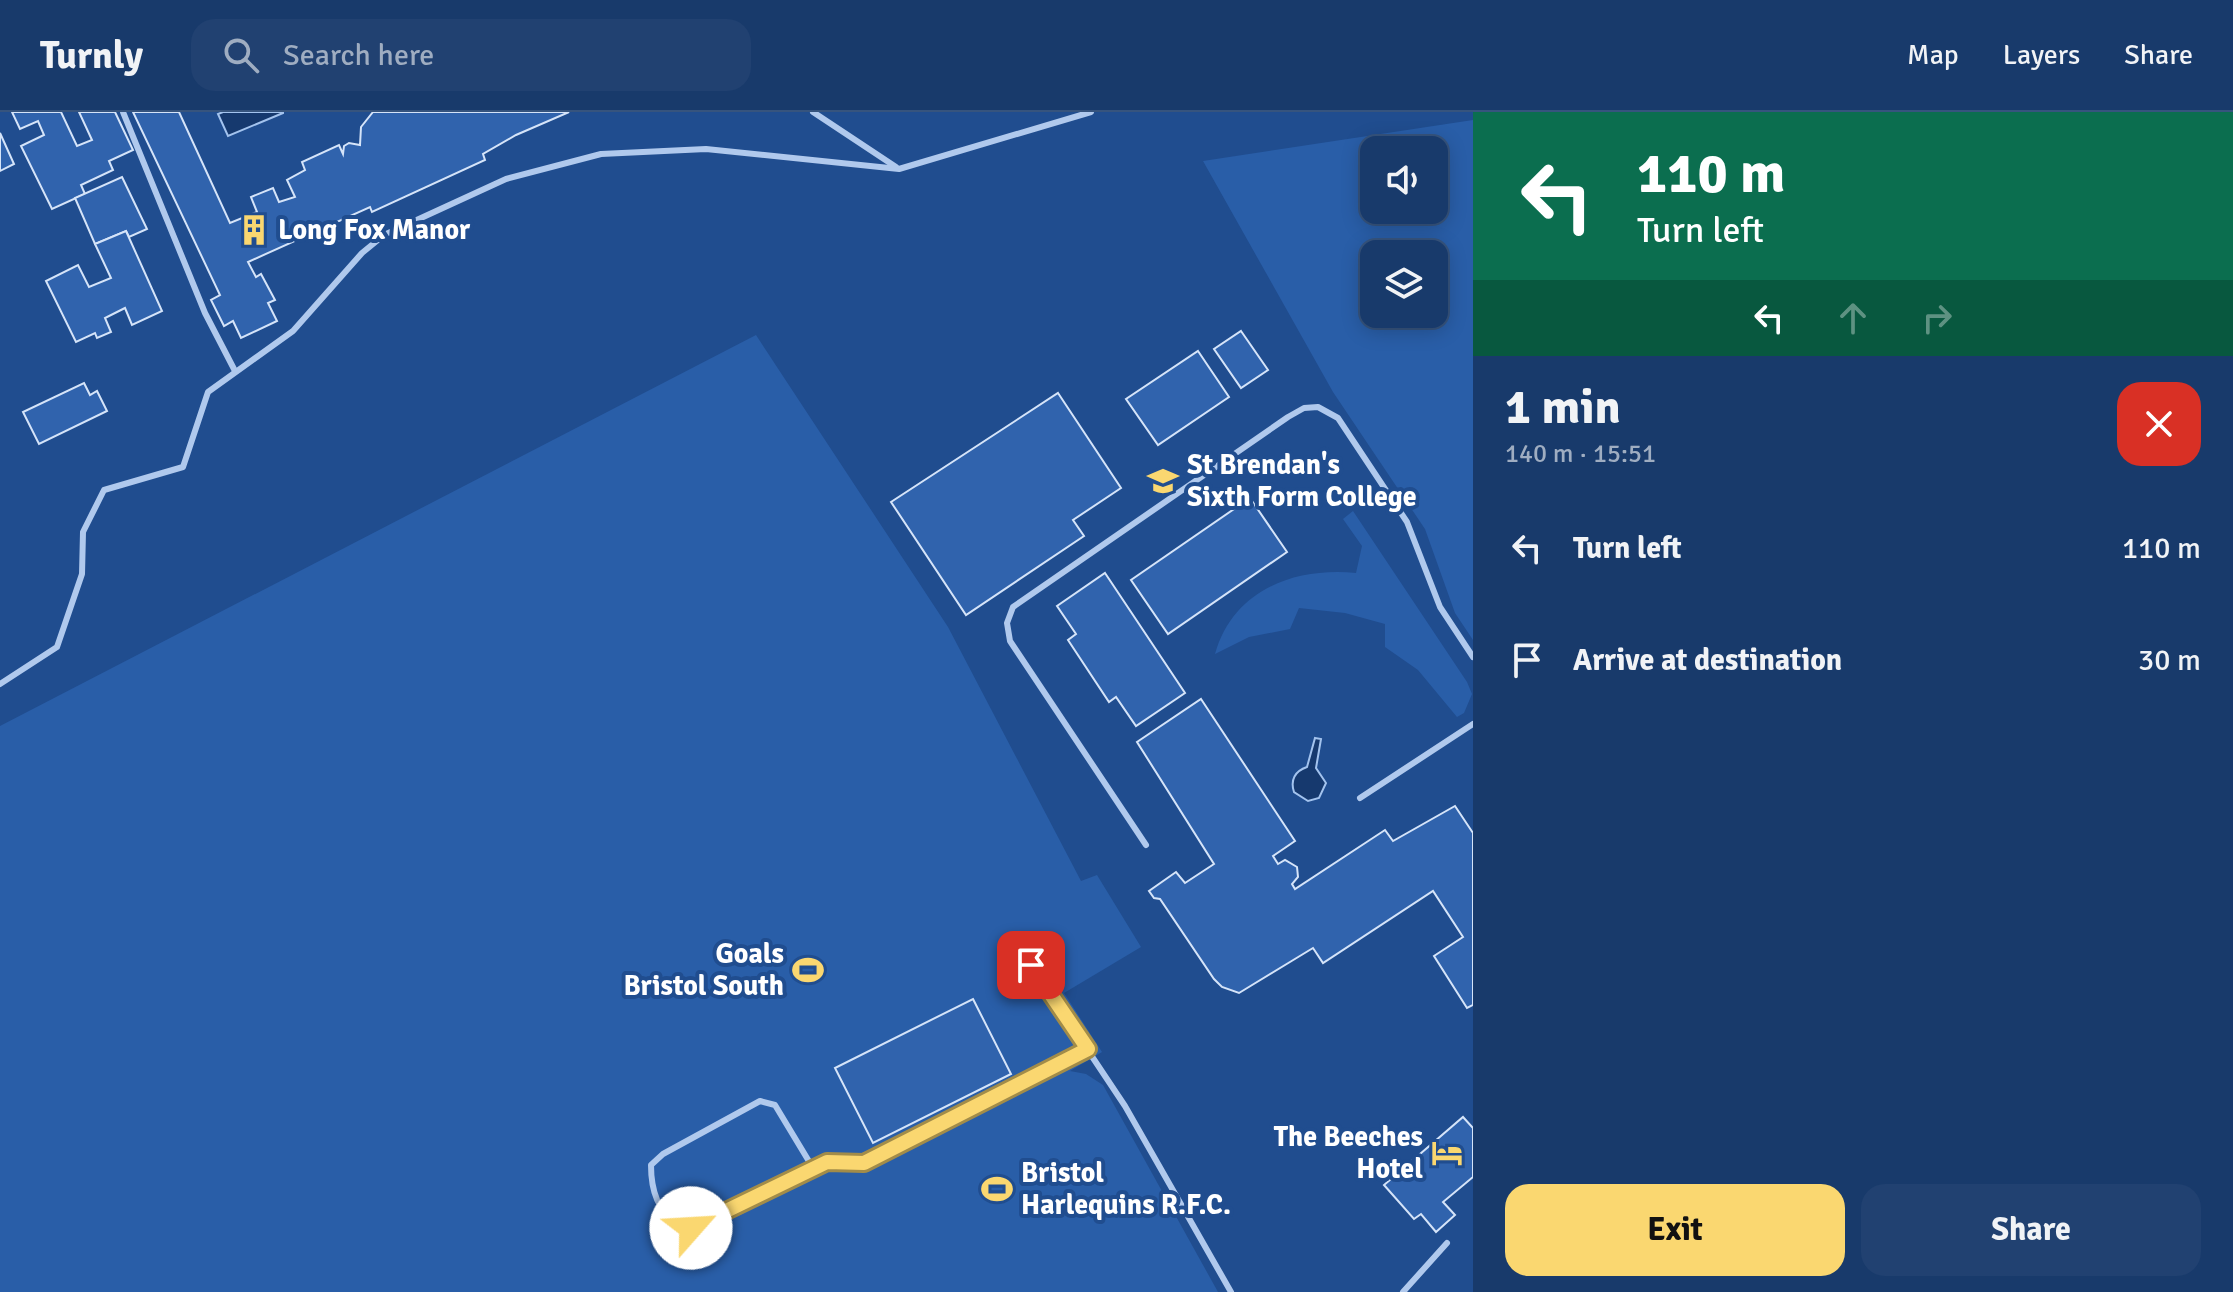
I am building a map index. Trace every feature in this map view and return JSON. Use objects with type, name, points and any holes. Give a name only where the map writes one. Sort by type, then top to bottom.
[{"type":"lane","points":[[123,112],[205,313],[235,371]]},
{"type":"lane","points":[[813,112],[899,169]]},
{"type":"lane","points":[[0,684],[57,647],[82,574],[83,532],[104,490],[183,467],[208,392],[293,331],[362,253],[384,235],[506,179],[601,154],[706,149],[899,169],[1091,112]]},
{"type":"lane","points":[[1146,845],[1010,641],[1007,623],[1013,607],[1288,417],[1304,408],[1318,407],[1338,418],[1407,522],[1440,607],[1473,657]]},
{"type":"lane","points":[[1360,798],[1473,724]]},
{"type":"lane","points":[[1031,965],[1088,1049],[1231,1292]]},
{"type":"lane","points":[[813,1168],[775,1105],[760,1101],[663,1154],[651,1165],[651,1187],[668,1220],[679,1228],[691,1228],[827,1162],[864,1163],[1088,1049]]},
{"type":"lane","points":[[1403,1292],[1447,1243]]},
{"type":"shaded area","points":[[283,113],[228,136],[218,114]]},
{"type":"shaded area","points":[[1473,120],[1473,640],[1455,613],[1425,529],[1333,392],[1203,161],[1360,137],[1360,224],[1448,224],[1448,136],[1368,136]]},
{"type":"shaded area","points":[[756,335],[948,627],[1081,881],[1097,875],[1141,947],[1064,993],[1102,1052],[1070,1071],[1086,1074],[1103,1085],[1218,1292],[0,1292],[0,726]]},
{"type":"shaded area","points":[[1353,511],[1467,682],[1472,694],[1464,713],[1457,717],[1418,670],[1385,647],[1385,624],[1345,613],[1299,608],[1290,629],[1249,637],[1215,654],[1236,614],[1269,587],[1310,574],[1356,573],[1362,546],[1343,519]]},
{"type":"shaded area","points":[[1315,738],[1321,739],[1316,768],[1326,783],[1319,798],[1308,801],[1294,792],[1293,780],[1307,767]]},
{"type":"building","points":[[12,112],[61,112],[77,146],[92,140],[79,112],[115,112],[133,150],[109,161],[113,170],[81,185],[85,194],[52,209],[21,146],[44,135],[38,121],[20,129]]},
{"type":"building","name":"Long Fox Manor","points":[[133,112],[179,112],[230,223],[257,212],[251,197],[273,188],[279,202],[295,197],[287,180],[305,170],[302,162],[339,145],[343,154],[344,146],[349,143],[360,145],[361,127],[373,112],[569,112],[516,135],[483,154],[485,160],[372,212],[370,207],[248,262],[256,277],[261,274],[275,300],[268,303],[277,321],[241,338],[233,321],[224,326],[211,300],[220,295]]},
{"type":"building","points":[[0,133],[14,164],[0,171]]},
{"type":"building","points":[[122,177],[147,229],[129,237],[126,231],[95,244],[75,198]]},
{"type":"building","points":[[126,231],[162,311],[132,325],[125,308],[105,318],[111,332],[97,338],[95,333],[76,342],[46,281],[78,265],[89,287],[111,278],[95,244]]},
{"type":"building","points":[[1241,331],[1268,370],[1241,388],[1214,349]]},
{"type":"building","points":[[1198,351],[1229,397],[1158,445],[1126,399]]},
{"type":"building","points":[[84,383],[90,395],[97,391],[107,411],[39,444],[23,412]]},
{"type":"building","points":[[1058,393],[1121,488],[1073,520],[1084,536],[966,615],[891,502]]},
{"type":"building","points":[[1250,498],[1287,552],[1168,634],[1131,580]]},
{"type":"building","points":[[1105,573],[1185,693],[1136,726],[1116,697],[1109,702],[1068,640],[1076,634],[1057,606]]},
{"type":"building","points":[[1201,699],[1295,841],[1273,856],[1278,864],[1285,860],[1297,867],[1298,877],[1292,884],[1295,889],[1385,830],[1393,841],[1455,806],[1473,833],[1473,1005],[1467,1008],[1434,956],[1463,937],[1433,891],[1323,963],[1313,948],[1239,993],[1222,987],[1214,979],[1160,899],[1154,898],[1149,891],[1176,872],[1185,883],[1214,864],[1137,742]]},
{"type":"building","points":[[973,999],[1011,1074],[873,1143],[835,1068]]},
{"type":"building","name":"The Beeches Hotel","points":[[1463,1117],[1473,1128],[1473,1177],[1443,1202],[1455,1215],[1436,1232],[1421,1214],[1414,1219],[1384,1185]]},
{"type":"place","name":"Long Fox Manor","points":[[254,230]]},
{"type":"place","name":"St Brendan's Sixth Form College","points":[[1163,481]]},
{"type":"place","name":"Goals Bristol South","points":[[808,970]]},
{"type":"place","name":"The Beeches Hotel","points":[[1447,1153]]},
{"type":"place","name":"Bristol Harlequins R.F.C.","points":[[997,1189]]},
{"type":"route","points":[[691,1228],[827,1162],[864,1163],[1088,1049],[1031,965]]}]
